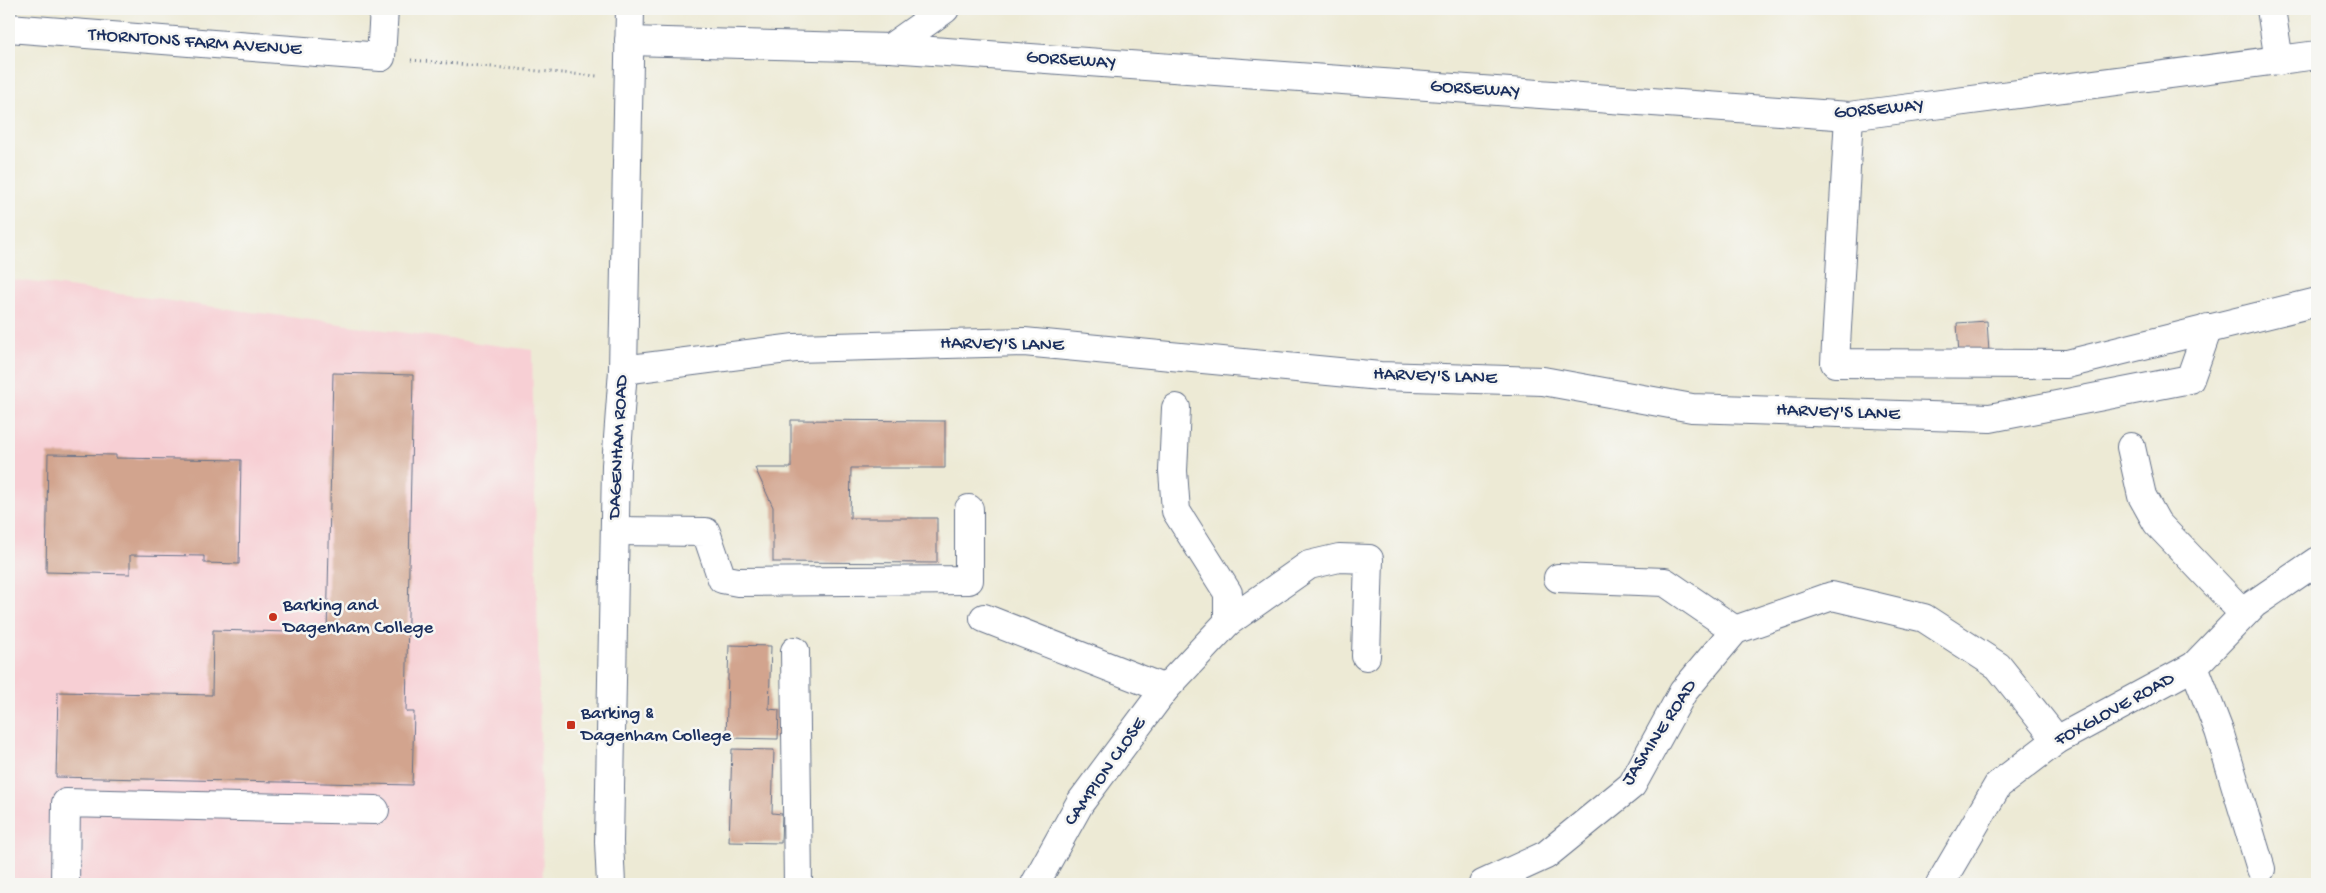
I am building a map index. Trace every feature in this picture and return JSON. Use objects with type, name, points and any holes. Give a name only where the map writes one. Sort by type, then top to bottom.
[{"type":"street","points":[[380,57],[384,9]]},
{"type":"street","name":"DAGENHAM ROAD","points":[[611,884],[609,842],[616,465],[623,370],[627,79],[630,9]]},
{"type":"street","points":[[890,48],[945,9]]},
{"type":"street","points":[[2271,9],[2279,61]]},
{"type":"street","name":"THORNTONS FARM AVENUE","points":[[21,22],[380,57]]},
{"type":"street","name":"GORSEWAY","points":[[630,41],[890,48],[1849,116],[2317,55]]},
{"type":"street","points":[[1849,116],[1835,363],[2068,364],[2317,302]]},
{"type":"street","name":"HARVEY'S LANE","points":[[623,370],[794,348],[1024,342],[1380,376],[1543,381],[1692,408],[1990,418],[2190,379],[2208,328]]},
{"type":"street","points":[[1176,408],[1173,471],[1176,511],[1228,593],[1228,622]]},
{"type":"street","points":[[2131,448],[2142,496],[2157,523],[2244,614]]},
{"type":"street","points":[[615,531],[706,532],[722,579],[738,582],[969,580],[969,508]]},
{"type":"street","name":"CAMPION CLOSE","points":[[1036,884],[1080,803],[1165,689],[1228,622],[1309,564],[1339,558],[1369,559],[1366,656]]},
{"type":"street","name":"FOXGLOVE ROAD","points":[[1940,884],[1998,785],[2057,740],[2194,666],[2254,604],[2317,561]]},
{"type":"street","points":[[1558,578],[1665,582],[1735,630],[1832,596],[1924,618],[1998,666],[2057,740]]},
{"type":"street","points":[[984,618],[1165,689]]},
{"type":"street","name":"JASMINE ROAD","points":[[1483,884],[1546,855],[1632,785],[1684,692],[1735,630]]},
{"type":"street","points":[[795,651],[798,884]]},
{"type":"street","points":[[2194,666],[2219,731],[2261,870]]},
{"type":"street","points":[[65,884],[66,803],[375,810]]},
{"type":"path","points":[[380,57],[627,79]]},
{"type":"shaded area","name":"Barking and Dagenham College","points":[[9,279],[532,350],[543,884],[9,884]]},
{"type":"building","points":[[1987,321],[1989,352],[1959,355],[1957,323]]},
{"type":"building","points":[[333,373],[413,375],[406,712],[414,712],[412,785],[56,777],[58,692],[212,695],[213,630],[327,633]]},
{"type":"building","points":[[791,420],[945,421],[945,468],[851,468],[850,518],[937,518],[937,563],[773,562],[773,507],[755,468],[791,468]]},
{"type":"building","points":[[48,454],[116,455],[116,458],[241,460],[239,564],[204,563],[204,556],[130,555],[130,574],[46,572]]},
{"type":"building","points":[[729,645],[771,646],[769,709],[779,710],[778,739],[726,738]]},
{"type":"building","points":[[732,749],[774,750],[772,813],[782,814],[781,843],[729,842]]},
{"type":"place","name":"Barking and Dagenham College","points":[[273,617]]},
{"type":"place","name":"Barking & Dagenham College","points":[[571,725]]}]
